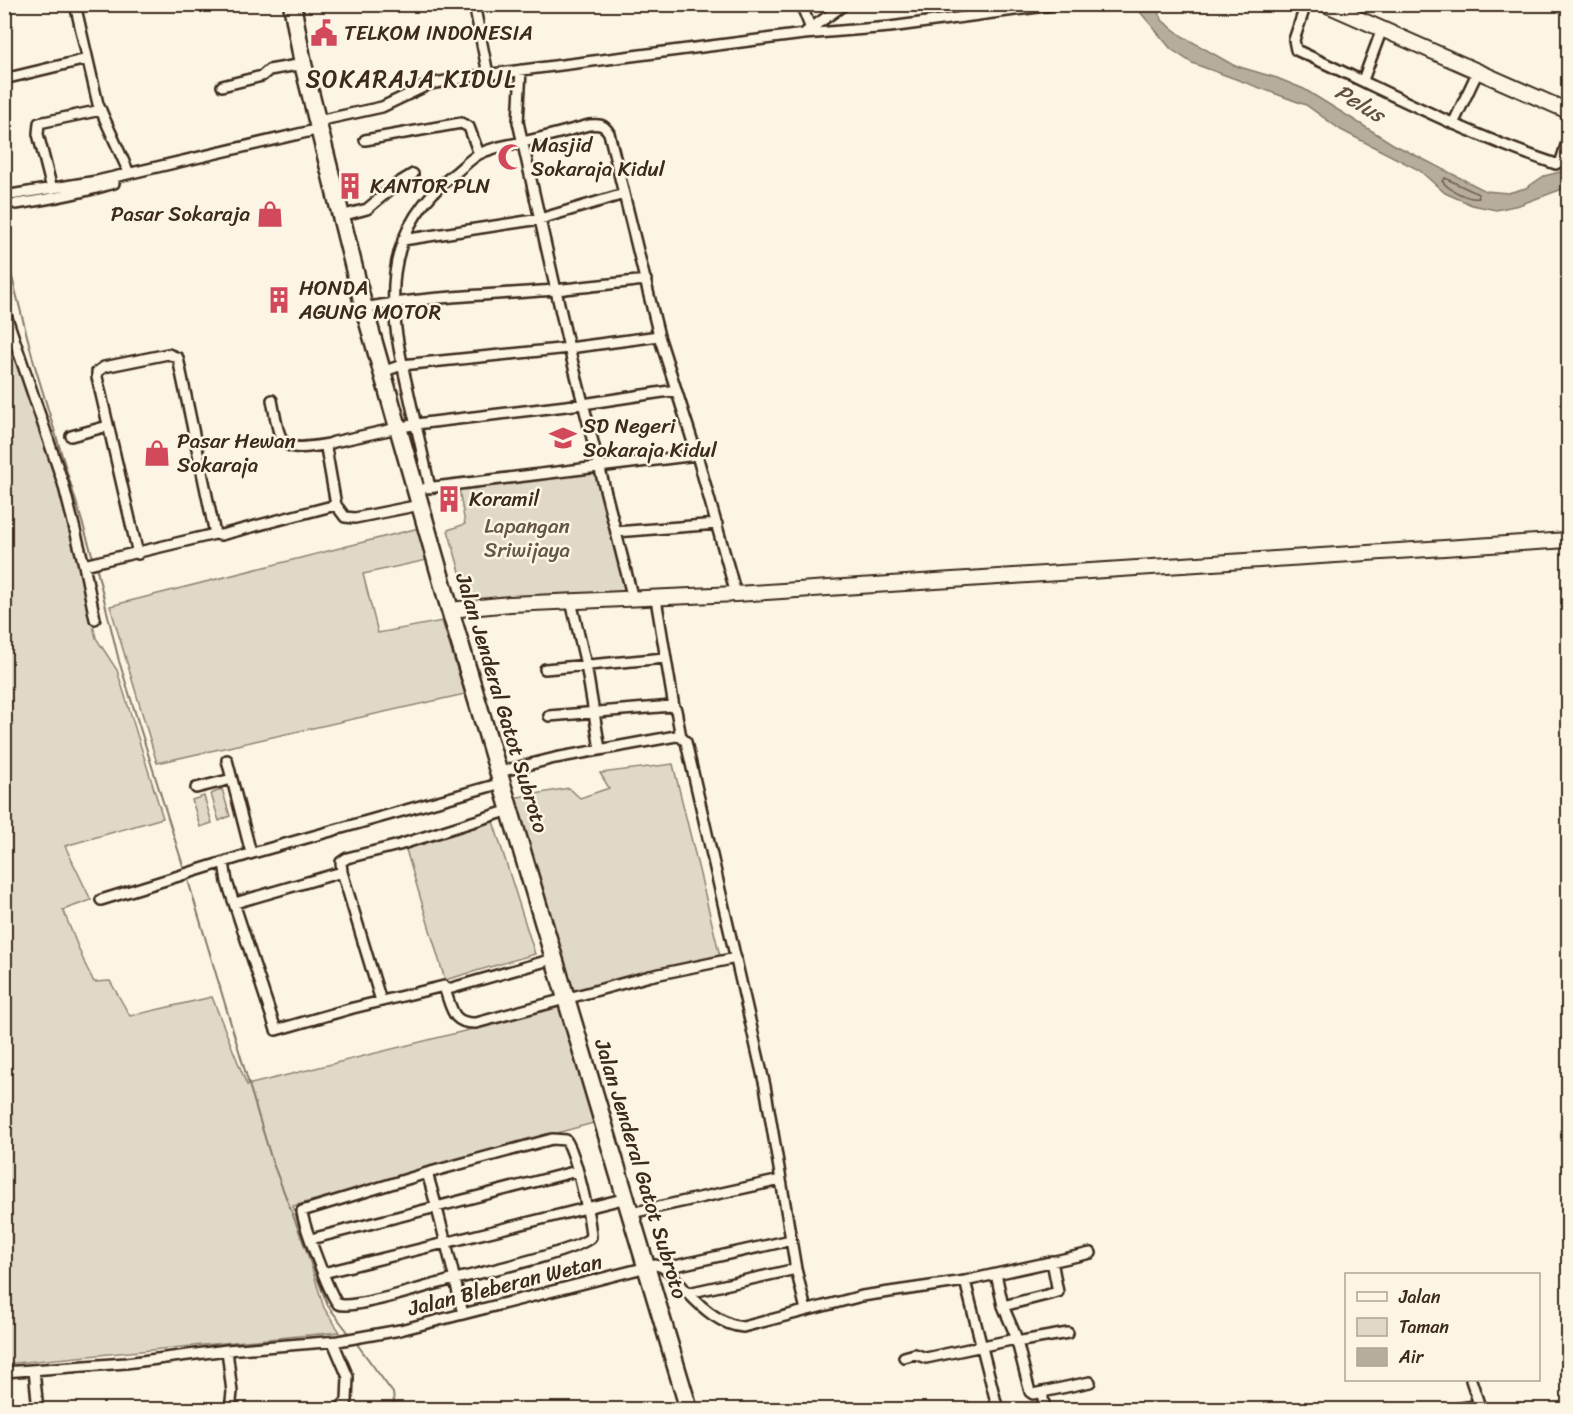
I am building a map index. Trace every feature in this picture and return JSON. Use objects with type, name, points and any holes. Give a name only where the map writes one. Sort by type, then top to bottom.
[{"type":"highway","name":"Jalan Jenderal Gatot Subroto","points":[[292,4],[303,64],[364,309],[398,428],[422,494],[450,610],[689,1410]]},
{"type":"street","points":[[75,4],[93,89],[100,110],[129,173]]},
{"type":"street","points":[[474,4],[488,74]]},
{"type":"street","points":[[801,4],[808,31]]},
{"type":"street","points":[[808,31],[845,4]]},
{"type":"street","points":[[1306,4],[1294,40],[1296,50],[1363,80],[1425,112],[1514,150],[1556,164],[1561,161],[1569,139]]},
{"type":"street","points":[[1325,4],[1569,111]]},
{"type":"street","points":[[4,196],[114,177],[319,125],[381,107],[430,84],[488,74],[808,31],[890,27],[1053,5]]},
{"type":"street","points":[[1363,80],[1382,29]]},
{"type":"street","points":[[4,79],[87,59]]},
{"type":"street","points":[[222,86],[262,76],[269,70],[303,64]]},
{"type":"street","points":[[521,70],[518,122],[522,142],[569,348],[633,599]]},
{"type":"street","points":[[1453,124],[1478,71]]},
{"type":"street","points":[[52,189],[38,134],[39,123],[100,110]]},
{"type":"street","points":[[365,140],[461,123],[469,126],[479,154]]},
{"type":"street","points":[[422,494],[416,424],[396,336],[393,303],[394,271],[411,222],[427,199],[479,154],[589,125],[605,126],[609,133],[659,336],[697,455],[736,594]]},
{"type":"street","points":[[340,216],[367,209],[398,183],[413,174]]},
{"type":"street","points":[[16,204],[97,189],[114,183],[114,177]]},
{"type":"street","points":[[403,240],[540,219],[624,194]]},
{"type":"street","points":[[364,309],[393,303],[556,290],[646,280]]},
{"type":"street","points":[[4,309],[88,564],[95,619]]},
{"type":"street","points":[[382,372],[402,365],[569,348],[659,336]]},
{"type":"street","points":[[138,554],[97,377],[97,372],[104,368],[168,354],[178,358],[216,534]]},
{"type":"street","points":[[272,400],[280,439],[286,445],[305,448],[416,424],[583,404],[676,390]]},
{"type":"street","points":[[71,436],[108,426]]},
{"type":"street","points":[[328,444],[327,456],[336,505],[349,519],[422,494],[599,466],[697,455]]},
{"type":"street","points":[[88,564],[216,534],[221,535],[336,505]]},
{"type":"street","points":[[616,532],[717,524]]},
{"type":"street","points":[[450,610],[510,604],[656,599],[1569,540]]},
{"type":"street","points":[[656,599],[674,707],[681,737],[686,742],[765,1086],[796,1269],[806,1310]]},
{"type":"street","points":[[571,601],[586,665],[600,749]]},
{"type":"street","points":[[545,669],[665,658]]},
{"type":"street","points":[[549,716],[674,707]]},
{"type":"street","points":[[101,900],[500,777],[600,749],[681,737]]},
{"type":"street","points":[[227,760],[251,853]]},
{"type":"street","points":[[196,788],[232,779]]},
{"type":"street","points":[[381,1000],[342,872],[341,862],[347,858],[510,810]]},
{"type":"street","points":[[224,862],[227,882],[276,1030],[381,1000],[444,987],[455,1017],[465,1023],[476,1023],[650,976],[736,958]]},
{"type":"street","points":[[235,903],[342,872]]},
{"type":"street","points":[[445,990],[553,959]]},
{"type":"street","points":[[552,1139],[566,1140],[577,1171],[587,1208],[591,1235],[586,1242],[571,1248],[358,1304],[343,1305],[334,1300],[302,1215],[304,1209],[552,1139]]},
{"type":"street","points":[[311,1239],[577,1171]]},
{"type":"street","points":[[427,1173],[447,1242],[463,1314]]},
{"type":"street","points":[[323,1273],[587,1208],[629,1206],[781,1180]]},
{"type":"street","name":"Jalan Bleberan Wetan","points":[[4,1372],[126,1363],[227,1350],[335,1342],[373,1336],[646,1267],[655,1265],[666,1268],[791,1240]]},
{"type":"street","points":[[666,1268],[707,1311],[731,1325],[743,1327],[862,1296],[965,1281],[1091,1253]]},
{"type":"street","points":[[1003,1306],[1058,1292],[1053,1260]]},
{"type":"street","points":[[688,1293],[796,1269]]},
{"type":"street","points":[[996,1274],[1003,1306],[1016,1340],[1030,1392],[1033,1394],[1090,1382]]},
{"type":"street","points":[[965,1281],[998,1410]]},
{"type":"street","points":[[904,1357],[915,1354],[926,1358],[1016,1340],[1068,1333]]},
{"type":"street","points":[[335,1342],[348,1377],[347,1401],[338,1410]]},
{"type":"street","points":[[227,1350],[232,1392],[230,1410]]},
{"type":"street","points":[[34,1370],[38,1410]]},
{"type":"street","points":[[1449,1410],[1481,1407],[1471,1381]]},
{"type":"street","points":[[1042,1392],[1045,1410]]},
{"type":"green space","points":[[4,328],[20,367],[69,520],[96,638],[117,670],[163,818],[65,846],[91,900],[63,910],[94,982],[110,981],[130,1016],[212,997],[247,1085],[561,1007],[597,1122],[293,1206],[324,1308],[340,1332],[5,1364]]},
{"type":"green space","name":"Lapangan Sriwijaya","points":[[594,469],[627,592],[469,603],[448,530],[465,524],[458,483]]},
{"type":"green space","points":[[419,528],[427,560],[363,574],[378,633],[442,621],[465,694],[157,763],[110,606]]},
{"type":"green space","points":[[673,764],[720,956],[574,993],[512,798],[569,788],[580,798],[609,788],[600,773]]},
{"type":"green space","points":[[222,789],[230,816],[219,821],[211,794]]},
{"type":"green space","points":[[204,796],[212,823],[200,827],[192,800]]},
{"type":"green space","points":[[492,818],[535,954],[445,980],[404,843]]},
{"type":"water","points":[[1136,5],[1154,5],[1163,21],[1182,36],[1233,65],[1304,89],[1393,144],[1486,191],[1508,193],[1526,188],[1544,176],[1568,170],[1568,187],[1519,205],[1496,210],[1472,205],[1445,193],[1419,170],[1341,130],[1306,105],[1192,63],[1171,49]]},
{"type":"waterway","points":[[4,246],[34,363],[94,561]]},
{"type":"waterway","points":[[96,566],[119,661],[185,872]]},
{"type":"waterway","points":[[187,877],[272,1161],[328,1306],[351,1336]]},
{"type":"waterway","points":[[354,1340],[393,1393],[395,1410]]},
{"type":"place","name":"TELKOM INDONESIA","points":[[324,33]]},
{"type":"place","name":"Masjid Sokaraja Kidul","points":[[511,157]]},
{"type":"place","name":"KANTOR PLN","points":[[350,186]]},
{"type":"place","name":"Pasar Sokaraja","points":[[270,214]]},
{"type":"place","name":"HONDA AGUNG MOTOR","points":[[279,300]]},
{"type":"place","name":"SD Negeri Sokaraja Kidul","points":[[563,438]]},
{"type":"place","name":"Pasar Hewan Sokaraja","points":[[157,453]]},
{"type":"place","name":"Koramil","points":[[449,499]]},
{"type":"district","name":"SOKARAJA KIDUL","points":[[411,79]]},
{"type":"water label","name":"Pelus","points":[[1360,103]]}]
